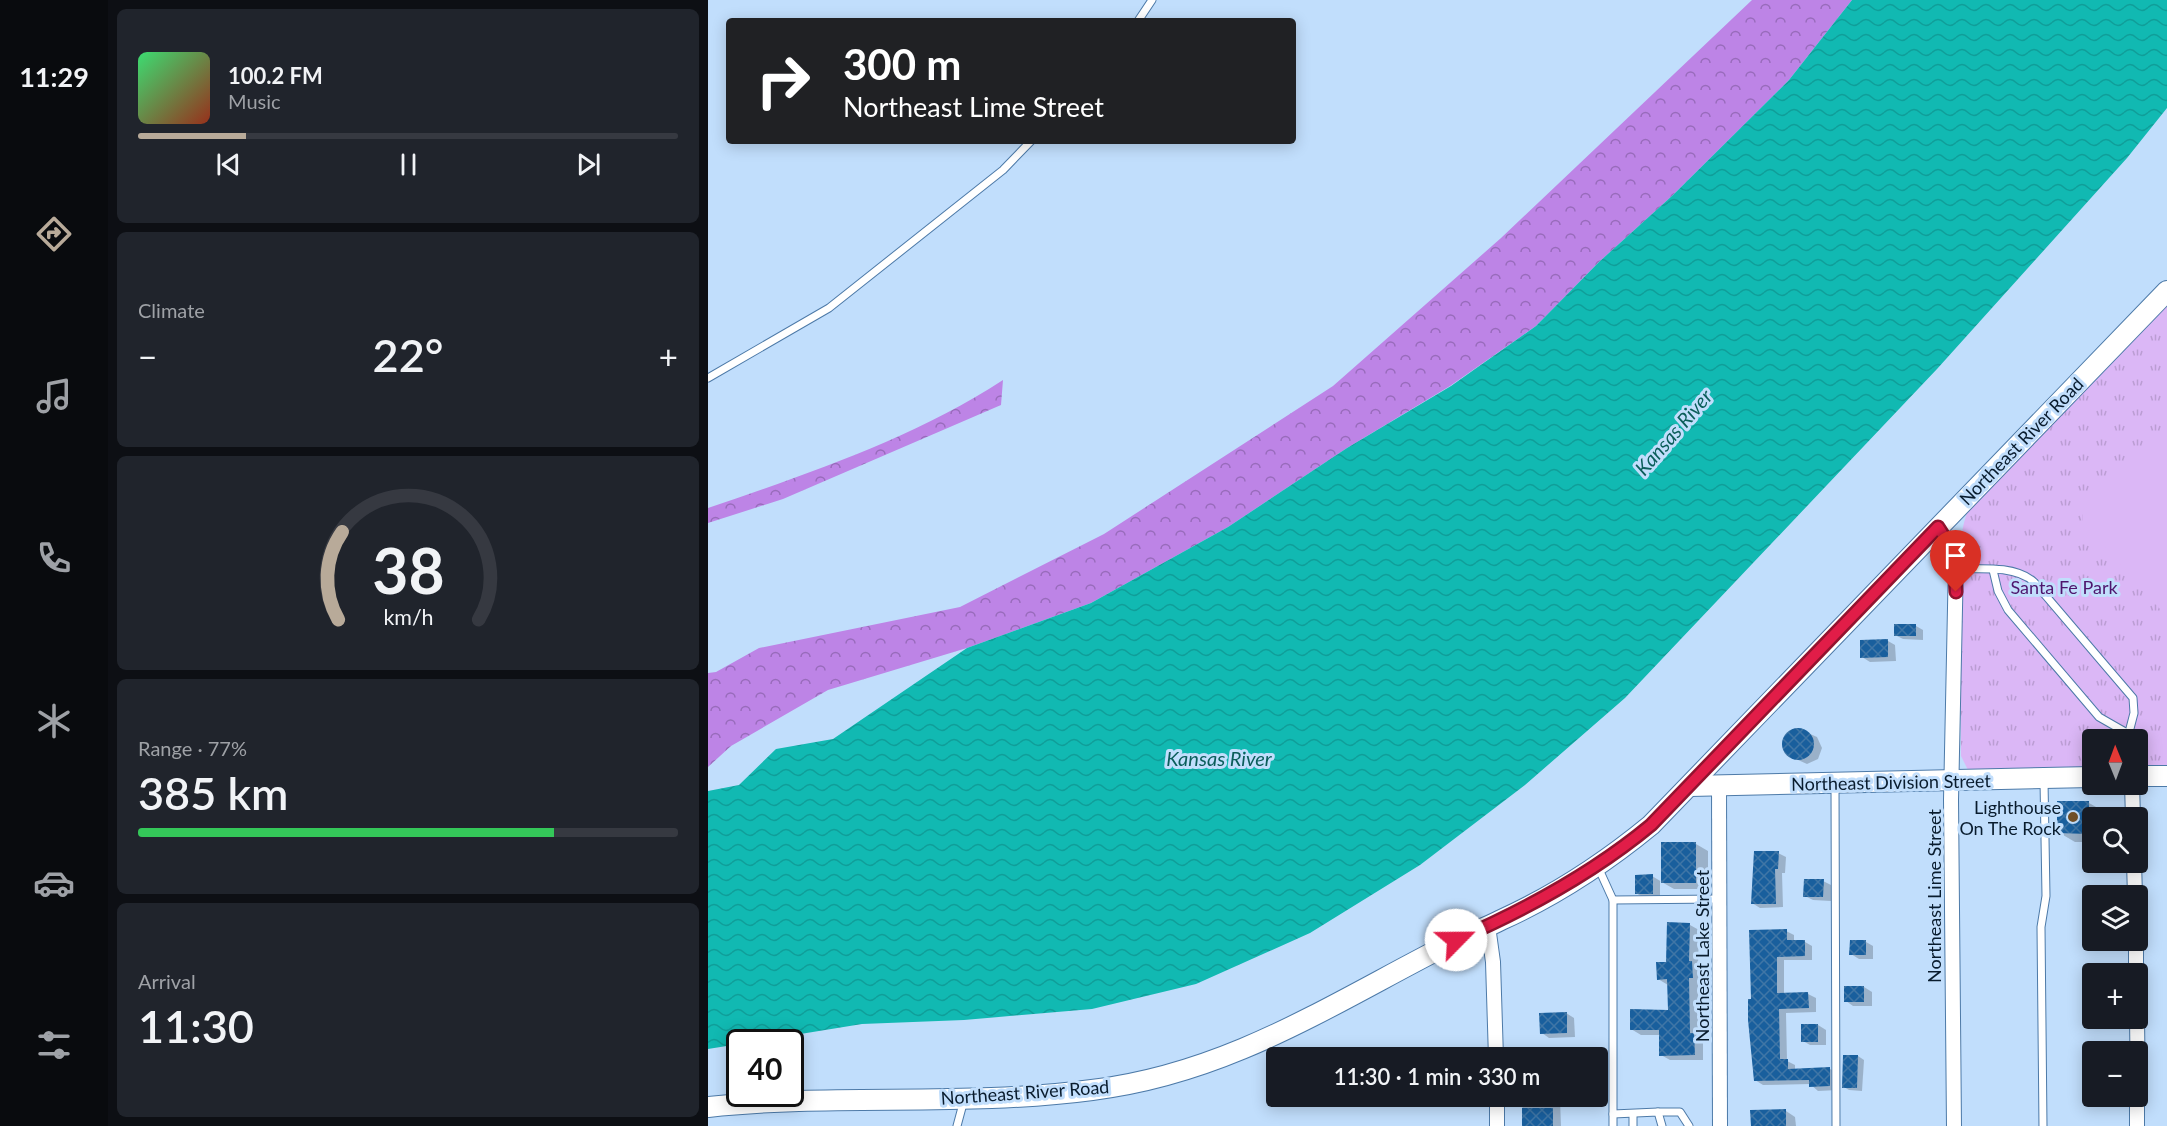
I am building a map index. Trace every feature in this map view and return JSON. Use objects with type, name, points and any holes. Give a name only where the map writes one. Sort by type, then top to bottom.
[{"type":"street","name":"Northeast River Road","points":[[708,1107],[1093,1090],[1171,1074],[1247,1049],[1311,1018],[1456,940],[1488,926],[1597,865],[1651,825],[2167,291]]},
{"type":"street","name":"Northeast Lime Street","points":[[1938,527],[1954,552],[1956,569],[1953,781],[1953,1126]]},
{"type":"street","points":[[2148,776],[2167,776]]},
{"type":"street","name":"Northeast Division Street","points":[[1690,786],[2082,777]]},
{"type":"street","name":"Northeast Lake Street","points":[[1719,786],[1720,1126]]},
{"type":"street","points":[[1488,926],[1493,962],[1496,1047]]},
{"type":"street","points":[[1497,1107],[1497,1126]]},
{"type":"street","points":[[2138,1107],[2138,1126]]},
{"type":"lane","points":[[1140,18],[1152,0]]},
{"type":"lane","points":[[708,378],[829,308],[1003,170],[1028,144]]},
{"type":"lane","points":[[1956,569],[1993,570],[2026,576],[2129,692],[2135,705],[2129,729]]},
{"type":"lane","points":[[1993,570],[1998,591],[2008,610],[2099,717],[2117,729]]},
{"type":"lane","points":[[2043,1126],[2041,927],[2046,896],[2044,778]]},
{"type":"lane","points":[[1835,783],[1836,1126]]},
{"type":"lane","points":[[1597,865],[1613,900],[1613,1126]]},
{"type":"lane","points":[[1613,900],[1720,899]]},
{"type":"lane","points":[[957,1126],[965,1097]]},
{"type":"lane","points":[[1658,1112],[1662,1126]]},
{"type":"lane","points":[[1613,1114],[1680,1112],[1689,1126]]},
{"type":"lane","points":[[1633,1114],[1633,1126]]},
{"type":"green space","points":[[1752,0],[1852,0],[1789,80],[1673,195],[1599,262],[1536,326],[1450,386],[1347,448],[1228,527],[1091,603],[967,648],[828,690],[731,746],[708,767],[708,673],[716,672],[759,648],[960,607],[1104,534],[1333,386],[1501,238]]},
{"type":"green space","name":"Santa Fe Park","points":[[2167,302],[2167,770],[2148,771],[2148,729],[2082,729],[2082,771],[1968,770],[1961,756],[1959,561],[1962,531],[1971,503]]},
{"type":"green space","points":[[1003,380],[1001,405],[783,499],[708,523],[708,508],[822,468],[897,437],[933,420]]},
{"type":"green space","points":[[2167,432],[2167,617],[2083,522],[2083,504]]},
{"type":"water","name":"Kansas River","points":[[1852,0],[2167,0],[2167,108],[2127,158],[1937,369],[1625,698],[1525,785],[1420,865],[1310,933],[1196,984],[1092,1009],[964,1020],[862,1024],[804,1033],[804,1029],[726,1029],[726,1046],[708,1049],[708,791],[739,785],[776,749],[833,739],[967,648],[1091,603],[1228,527],[1347,448],[1451,386],[1536,326],[1599,262],[1673,195],[1789,80]]},
{"type":"building","points":[[1894,624],[1916,624],[1916,636],[1894,636]]},
{"type":"building","points":[[1888,639],[1888,657],[1860,658],[1860,640]]},
{"type":"building","points":[[1798,728],[1810,732],[1814,744],[1810,756],[1798,760],[1786,756],[1782,744],[1786,732]]},
{"type":"building","name":"Lighthouse On The Rock","points":[[2057,801],[2089,801],[2089,807],[2082,807],[2082,834],[2057,833]]},
{"type":"building","points":[[1661,842],[1696,842],[1696,883],[1661,883]]},
{"type":"building","points":[[1754,851],[1779,851],[1778,869],[1775,869],[1776,904],[1751,904]]},
{"type":"building","points":[[1653,874],[1653,894],[1635,894],[1635,875]]},
{"type":"building","points":[[1804,879],[1824,879],[1823,897],[1803,897]]},
{"type":"building","points":[[1667,922],[1690,923],[1689,961],[1692,961],[1693,978],[1689,978],[1690,1033],[1694,1033],[1695,1055],[1659,1056],[1659,1030],[1630,1030],[1630,1009],[1668,1010],[1667,979],[1657,980],[1656,962],[1666,962]]},
{"type":"building","points":[[1787,929],[1787,940],[1805,940],[1805,956],[1777,957],[1777,993],[1808,992],[1809,1008],[1779,1009],[1780,1059],[1788,1059],[1788,1069],[1830,1067],[1830,1086],[1809,1087],[1809,1080],[1754,1081],[1748,1020],[1748,999],[1751,999],[1749,930]]},
{"type":"building","points":[[1850,940],[1866,940],[1866,955],[1849,955]]},
{"type":"building","points":[[1844,986],[1864,986],[1864,1002],[1844,1002]]},
{"type":"building","points":[[1567,1012],[1567,1033],[1540,1034],[1539,1013]]},
{"type":"building","points":[[1801,1024],[1818,1024],[1818,1042],[1801,1042]]},
{"type":"building","points":[[1843,1055],[1858,1055],[1857,1088],[1842,1088]]},
{"type":"building","points":[[1522,1108],[1553,1108],[1553,1126],[1522,1126]]},
{"type":"building","points":[[1786,1109],[1786,1126],[1751,1126],[1750,1110]]},
{"type":"place","name":"Lighthouse On The Rock","points":[[2073,817]]},
{"type":"route","points":[[1456,940],[1503,920],[1568,884],[1629,844],[1690,786],[1938,527],[1954,552],[1956,592]]}]
